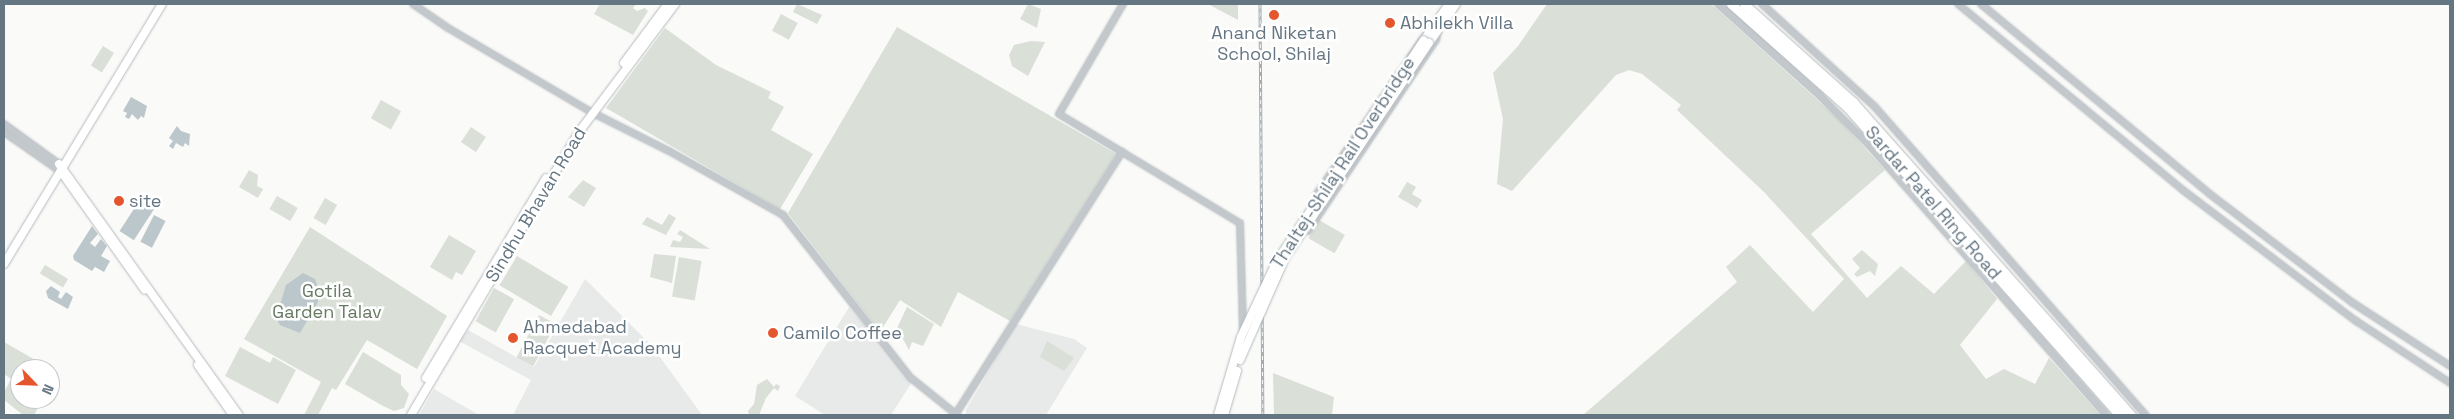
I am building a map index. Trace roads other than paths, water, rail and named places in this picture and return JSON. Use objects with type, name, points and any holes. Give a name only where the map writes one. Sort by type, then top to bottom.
[{"type":"highway","name":"Sardar Patel Ring Road","points":[[1731,4],[1848,108],[2120,415]]},
{"type":"highway","name":"Sardar Patel Ring Road","points":[[1744,4],[1859,108],[2131,415]]},
{"type":"main road","points":[[4,264],[156,4]]},
{"type":"main road","points":[[4,255],[162,4]]},
{"type":"main road","name":"Sindhu Bhavan Road","points":[[406,415],[444,346],[591,112],[668,4]]},
{"type":"main road","name":"Sindhu Bhavan Road","points":[[411,415],[591,112],[675,4]]},
{"type":"main road","points":[[1435,28],[1449,4]]},
{"type":"main road","points":[[1435,28],[1456,4]]},
{"type":"main road","name":"Thaltej-Shilaj Rail Overbridge","points":[[1226,415],[1242,353],[1285,258],[1435,28]]},
{"type":"main road","name":"Thaltej-Shilaj Rail Overbridge","points":[[1217,415],[1241,337],[1276,261],[1426,42]]},
{"type":"main road","points":[[60,168],[233,415]]},
{"type":"main road","points":[[60,168],[239,415]]},
{"type":"street","points":[[413,4],[448,28],[591,112],[669,151],[783,215],[911,378],[956,415],[1122,152]]},
{"type":"street","points":[[1124,4],[1059,114],[1240,223],[1244,294],[1242,338],[1244,348],[1226,415]]},
{"type":"street","name":"Sardar Patel Ring Road","points":[[1718,4],[1820,96],[1869,145],[2106,415]]},
{"type":"street","name":"Sardar Patel Ring Road","points":[[1762,4],[1875,107],[2146,415]]},
{"type":"street","points":[[1958,4],[2184,191],[2356,321],[2450,383]]},
{"type":"street","points":[[1981,4],[2211,195],[2354,303],[2450,366]]},
{"type":"street","points":[[1435,28],[1436,40],[1308,231],[1297,225],[1414,48],[1435,28]]},
{"type":"street","points":[[4,124],[60,168]]},
{"type":"street","points":[[4,132],[60,168]]},
{"type":"street","points":[[1316,197],[1327,202]]},
{"type":"street","points":[[1217,415],[1242,338]]},
{"type":"railway","points":[[1260,4],[1263,415]]},
{"type":"place","name":"Anand Niketan School, Shilaj","points":[[1274,15]]},
{"type":"place","name":"Abhilekh Villa","points":[[1390,23]]},
{"type":"place","name":"site","points":[[119,201]]},
{"type":"place","name":"Camilo Coffee","points":[[773,333]]},
{"type":"place","name":"Ahmedabad Racquet Academy","points":[[513,338]]},
{"type":"park label","name":"Gotila Garden Talav","points":[[327,302]]}]
